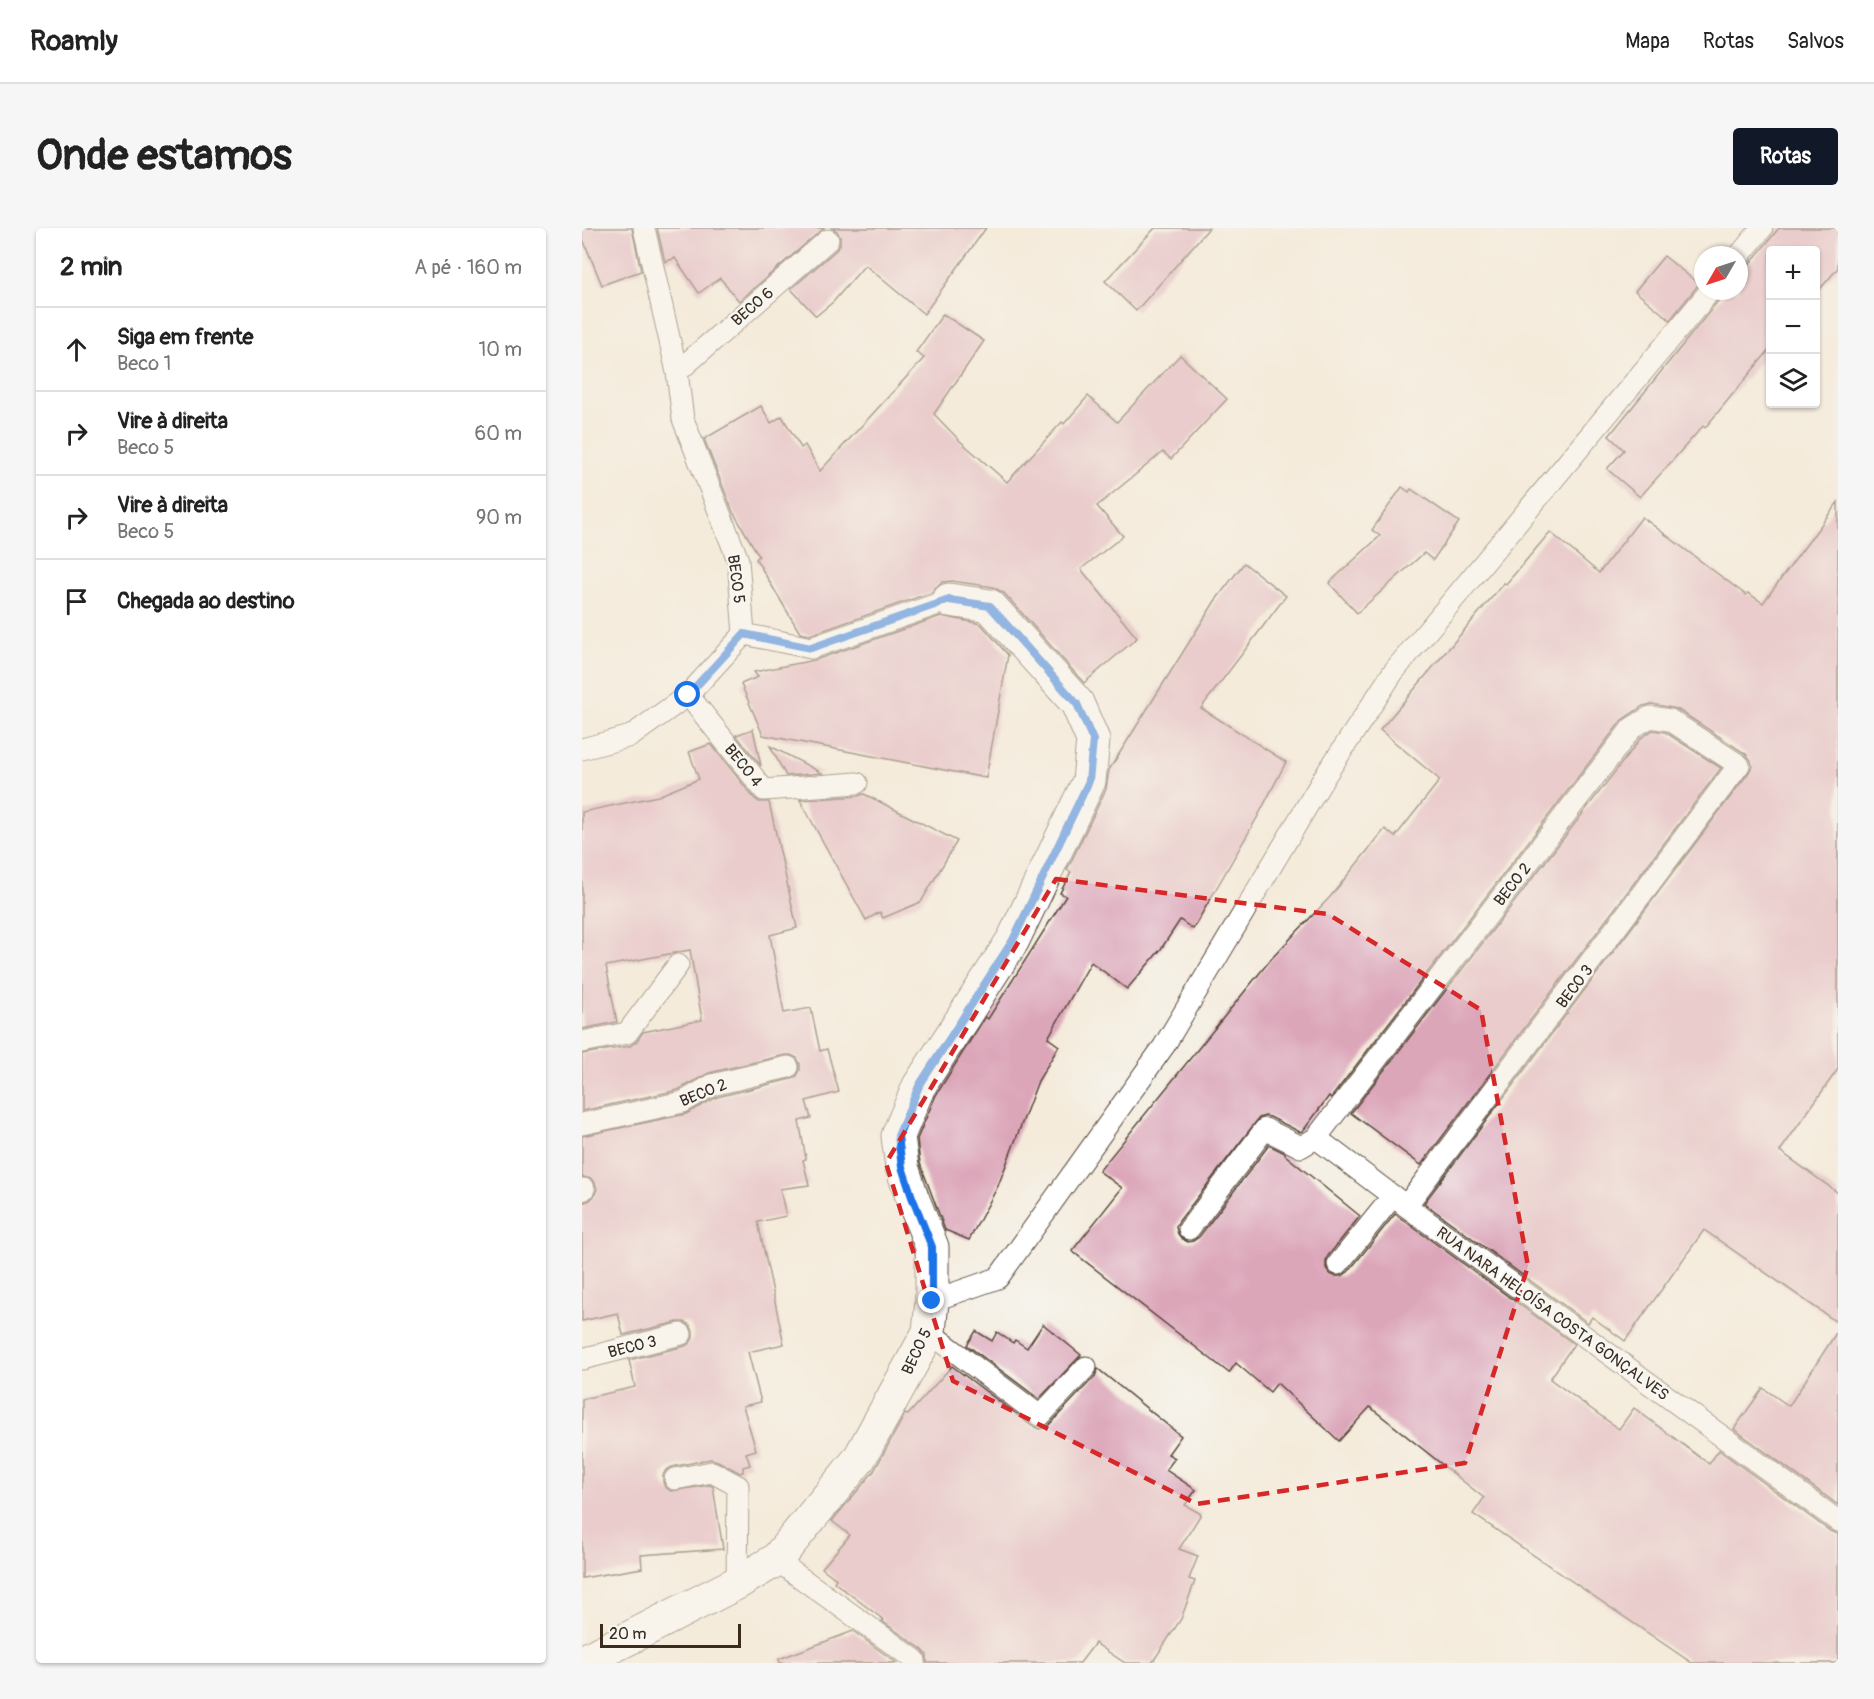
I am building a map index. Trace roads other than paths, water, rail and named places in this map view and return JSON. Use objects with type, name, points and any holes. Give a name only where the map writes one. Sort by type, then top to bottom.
[{"type":"street","name":"BECO 5","points":[[582,1662],[737,1583],[776,1560],[859,1459],[931,1317],[932,1247],[905,1177],[898,1136],[919,1086],[1013,940],[1089,781],[1093,740],[1077,704],[990,606],[949,600]]},
{"type":"lane","name":"BECO 5","points":[[644,228],[676,372],[683,419],[738,560],[744,634],[811,648],[949,600]]},
{"type":"lane","points":[[1747,246],[1762,228]]},
{"type":"lane","name":"BECO 6","points":[[676,372],[828,240]]},
{"type":"lane","points":[[1086,1367],[1040,1416],[931,1317],[998,1278],[1164,1046],[1325,776],[1394,671],[1703,300]]},
{"type":"lane","points":[[582,749],[631,736],[688,695],[744,634]]},
{"type":"lane","name":"BECO 4","points":[[688,695],[764,790],[856,783]]},
{"type":"lane","name":"BECO 2","points":[[1316,1138],[1632,728],[1650,717],[1670,720],[1739,765]]},
{"type":"lane","name":"BECO 3","points":[[1338,1264],[1399,1201],[1739,765]]},
{"type":"lane","points":[[582,1042],[627,1033],[678,965]]},
{"type":"lane","name":"BECO 2","points":[[582,1124],[683,1102],[712,1085],[788,1067]]},
{"type":"lane","points":[[1189,1229],[1265,1129],[1301,1147],[1316,1138]]},
{"type":"lane","name":"RUA NARA HELOÍSA COSTA GONÇALVES","points":[[1316,1138],[1838,1521]]},
{"type":"lane","name":"BECO 3","points":[[582,1359],[681,1334]]},
{"type":"lane","points":[[675,1479],[712,1472],[738,1486],[737,1583]]},
{"type":"lane","points":[[776,1560],[915,1660]]}]
